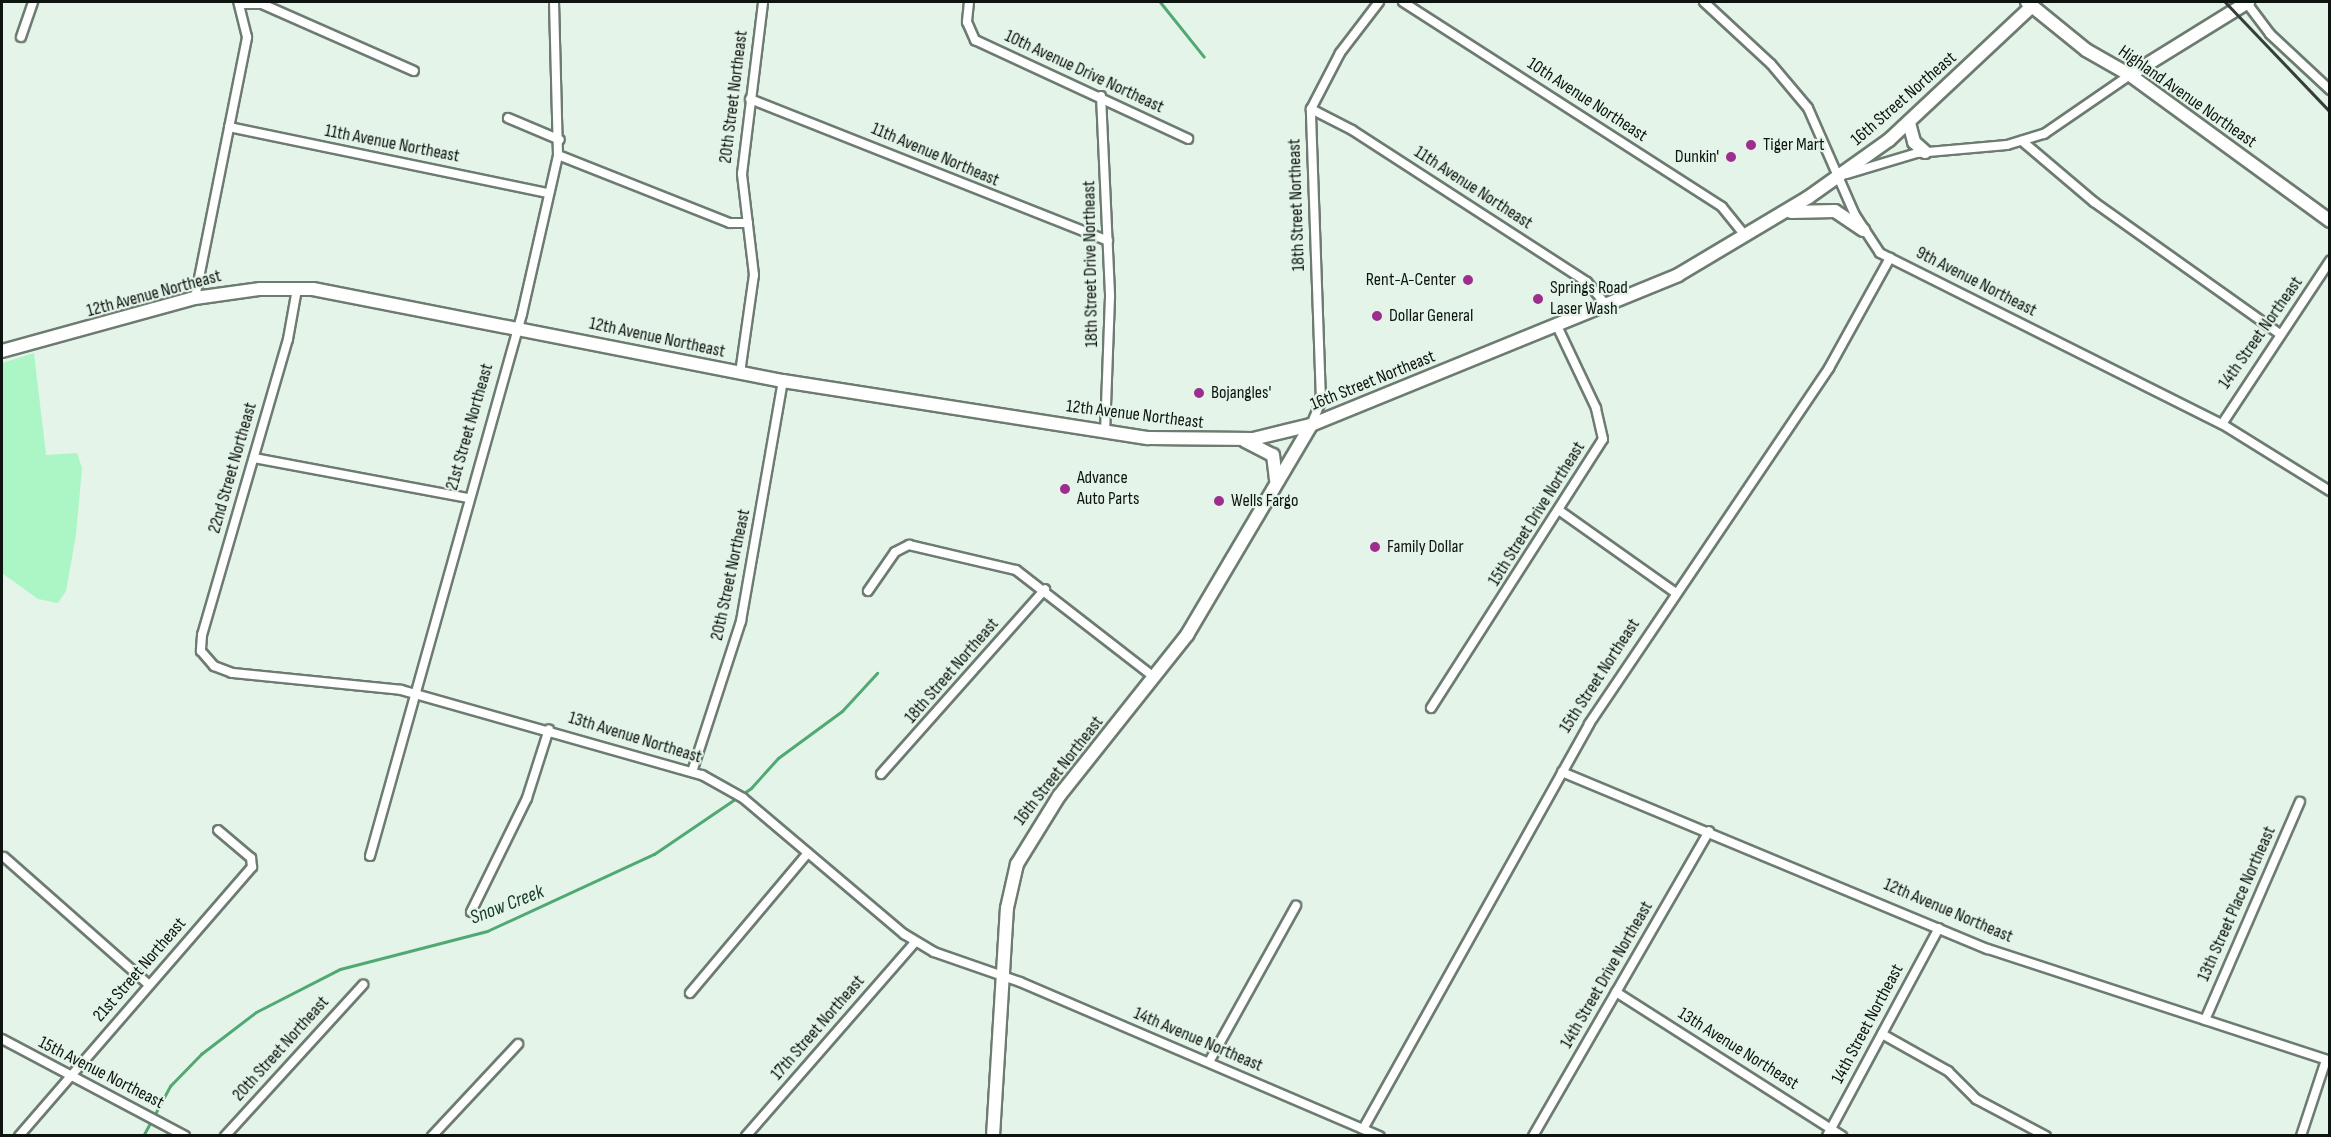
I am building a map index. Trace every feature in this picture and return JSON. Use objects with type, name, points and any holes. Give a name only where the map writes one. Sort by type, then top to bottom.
[{"type":"main road","points":[[2130,75],[2247,2]]},
{"type":"main road","name":"16th Street Northeast","points":[[993,1136],[1009,893],[1027,843],[1155,678],[1207,604],[1311,425],[1608,307],[1667,281],[1781,214],[1840,176],[1909,123],[2029,4]]},
{"type":"main road","name":"Highland Avenue Northeast","points":[[2029,4],[2086,50],[2130,75],[2330,221]]},
{"type":"main road","points":[[1909,123],[1914,142],[1925,152]]},
{"type":"main road","points":[[1781,214],[1821,208],[1849,218],[1863,230]]},
{"type":"main road","name":"12th Avenue Northeast","points":[[2,351],[195,298],[297,289],[517,328],[740,374],[1187,442],[1241,441],[1311,425]]},
{"type":"main road","points":[[1241,441],[1273,455],[1276,484]]},
{"type":"street","points":[[21,37],[33,2]]},
{"type":"street","name":"21st Street Northeast","points":[[370,856],[418,694],[426,642],[517,328],[558,155],[560,140],[554,2]]},
{"type":"street","name":"20th Street Northeast","points":[[740,374],[754,275],[742,174],[763,2]]},
{"type":"street","name":"10th Avenue Drive Northeast","points":[[969,2],[969,32],[998,52],[1101,96],[1188,139]]},
{"type":"street","name":"18th Street Northeast","points":[[1311,425],[1321,401],[1311,109],[1340,53],[1379,2]]},
{"type":"street","name":"10th Avenue Northeast","points":[[1403,2],[1722,207],[1745,235]]},
{"type":"street","name":"9th Avenue Northeast","points":[[1704,2],[1791,85],[1820,129],[1872,246],[1890,258],[2222,424],[2330,492]]},
{"type":"street","points":[[2247,2],[2270,34],[2330,90]]},
{"type":"street","points":[[195,298],[247,37],[239,3],[262,4],[414,71]]},
{"type":"street","points":[[1840,176],[1925,152],[2022,141],[2066,124],[2130,75]]},
{"type":"street","name":"18th Street Drive Northeast","points":[[1101,96],[1108,241],[1105,431]]},
{"type":"street","name":"11th Avenue Northeast","points":[[750,99],[1108,241]]},
{"type":"street","name":"11th Avenue Northeast","points":[[1311,109],[1352,130],[1583,280],[1608,307]]},
{"type":"street","points":[[508,118],[560,140]]},
{"type":"street","name":"11th Avenue Northeast","points":[[229,127],[549,193]]},
{"type":"street","points":[[2022,141],[2094,202],[2280,334]]},
{"type":"street","points":[[558,155],[730,223],[748,223]]},
{"type":"street","name":"15th Street Northeast","points":[[1363,1129],[1562,772],[1676,593],[1829,368],[1890,258]]},
{"type":"street","name":"14th Street Northeast","points":[[2222,424],[2330,261]]},
{"type":"street","name":"22nd Street Northeast","points":[[205,656],[202,635],[254,458],[297,289]]},
{"type":"street","name":"15th Street Drive Northeast","points":[[1431,708],[1599,448],[1604,430],[1557,327]]},
{"type":"street","name":"20th Street Northeast","points":[[692,772],[741,621],[783,381]]},
{"type":"street","points":[[254,458],[467,498]]},
{"type":"street","points":[[1560,511],[1676,593]]},
{"type":"street","points":[[868,591],[898,549],[914,545],[1016,570],[1045,589],[1155,678]]},
{"type":"street","name":"18th Street Northeast","points":[[881,774],[1045,589]]},
{"type":"street","name":"13th Avenue Northeast","points":[[205,656],[232,673],[418,694],[549,729],[692,772],[743,798],[915,942],[1002,978]]},
{"type":"street","points":[[471,912],[527,798],[549,729]]},
{"type":"street","name":"12th Avenue Northeast","points":[[1562,772],[1939,928],[2061,975],[2328,1060]]},
{"type":"street","name":"13th Street Place Northeast","points":[[2205,1020],[2300,802]]},
{"type":"street","name":"21st Street Northeast","points":[[19,1136],[147,983],[252,867],[251,858],[218,830]]},
{"type":"street","name":"14th Street Drive Northeast","points":[[1533,1136],[1709,831]]},
{"type":"street","points":[[690,993],[808,853]]},
{"type":"street","points":[[4,857],[147,983]]},
{"type":"street","points":[[1209,1062],[1296,906]]},
{"type":"street","name":"14th Street Northeast","points":[[1827,1136],[1939,928]]},
{"type":"street","name":"17th Street Northeast","points":[[746,1136],[915,942]]},
{"type":"street","name":"14th Avenue Northeast","points":[[1002,978],[1209,1062],[1379,1136]]},
{"type":"street","name":"20th Street Northeast","points":[[225,1136],[363,986]]},
{"type":"street","name":"13th Avenue Northeast","points":[[1616,992],[1833,1126],[1842,1136]]},
{"type":"street","points":[[1882,1034],[1948,1071],[1976,1099],[2046,1136]]},
{"type":"street","name":"15th Avenue Northeast","points":[[2,1039],[67,1076],[185,1136]]},
{"type":"street","points":[[432,1136],[518,1044]]},
{"type":"street","points":[[2301,1136],[2328,1060]]},
{"type":"green space","points":[[34,353],[46,455],[77,453],[82,468],[76,535],[66,591],[58,603],[38,599],[2,573],[2,363]]},
{"type":"waterway","points":[[1160,2],[1204,57]]},
{"type":"waterway","name":"Snow Creek","points":[[143,1136],[170,1086],[201,1054],[256,1012],[340,969],[487,931],[654,854],[751,788],[778,758],[842,711],[877,673]]},
{"type":"railway","points":[[2225,2],[2330,112]]},
{"type":"place","name":"Tiger Mart","points":[[1751,145]]},
{"type":"place","name":"Dunkin'","points":[[1731,157]]},
{"type":"place","name":"Rent-A-Center","points":[[1468,280]]},
{"type":"place","name":"Springs Road Laser Wash","points":[[1538,299]]},
{"type":"place","name":"Dollar General","points":[[1377,316]]},
{"type":"place","name":"Bojangles'","points":[[1199,393]]},
{"type":"place","name":"Advance Auto Parts","points":[[1065,489]]},
{"type":"place","name":"Wells Fargo","points":[[1219,501]]},
{"type":"place","name":"Family Dollar","points":[[1375,547]]}]
